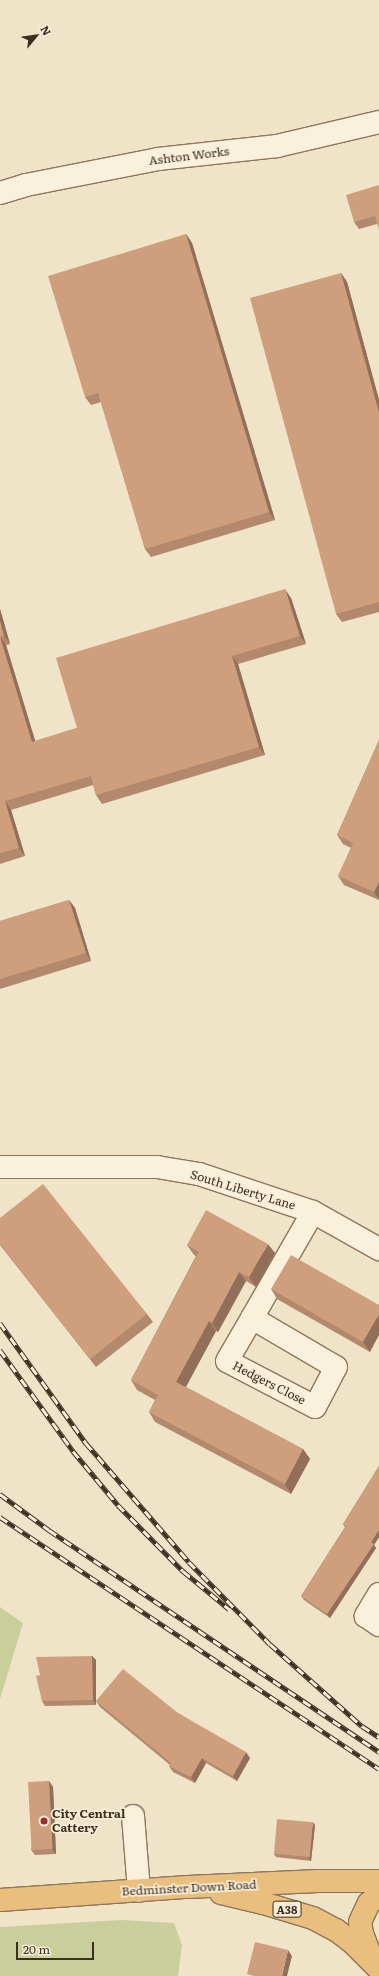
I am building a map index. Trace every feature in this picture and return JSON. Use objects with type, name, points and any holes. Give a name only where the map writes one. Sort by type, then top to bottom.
[{"type":"highway","name":"Bedminster Down Road","points":[[0,1900],[188,1887],[318,1881],[379,1881]]},
{"type":"highway","name":"A38","points":[[188,1887],[263,1903],[313,1918],[336,1930],[353,1942],[375,1965]]},
{"type":"highway","name":"A38","points":[[375,1965],[362,1933],[360,1922],[369,1903],[379,1896]]},
{"type":"street","name":"Ashton Works","points":[[0,193],[26,185],[158,159],[277,146],[379,122]]},
{"type":"street","name":"South Liberty Lane","points":[[0,1167],[157,1167],[199,1174],[313,1212],[379,1249]]},
{"type":"street","name":"Hedgers Close","points":[[252,1318],[336,1367],[315,1407],[227,1361],[313,1212]]},
{"type":"street","points":[[373,1620],[379,1594]]},
{"type":"street","points":[[133,1816],[139,1891]]},
{"type":"green space","points":[[0,1607],[23,1623],[0,1699]]},
{"type":"green space","points":[[122,1920],[174,1923],[182,1945],[178,1976],[0,1976],[0,1927]]},
{"type":"building","points":[[379,185],[379,230],[375,216],[354,222],[346,195]]},
{"type":"building","points":[[186,234],[269,512],[145,549],[98,393],[85,397],[48,276]]},
{"type":"building","points":[[341,273],[379,413],[379,602],[336,614],[250,298]]},
{"type":"building","points":[[285,589],[300,636],[232,656],[259,747],[96,795],[91,776],[5,801],[19,848],[0,853],[0,637],[32,742],[77,728],[56,658]]},
{"type":"building","points":[[0,621],[4,636],[0,637]]},
{"type":"building","points":[[379,740],[379,882],[374,892],[338,876],[353,843],[337,835]]},
{"type":"building","points":[[69,900],[86,953],[0,979],[0,921]]},
{"type":"building","points":[[43,1184],[147,1314],[90,1359],[0,1244],[0,1218]]},
{"type":"building","points":[[206,1210],[268,1244],[249,1277],[239,1272],[212,1323],[209,1321],[176,1382],[303,1449],[285,1484],[149,1412],[158,1395],[131,1380],[199,1252],[187,1245]]},
{"type":"building","points":[[291,1255],[379,1305],[379,1314],[363,1342],[271,1289]]},
{"type":"building","points":[[379,1466],[379,1530],[371,1542],[374,1544],[327,1614],[301,1596],[346,1526],[343,1524]]},
{"type":"building","points":[[92,1656],[93,1700],[42,1701],[36,1676],[40,1675],[36,1657]]},
{"type":"building","points":[[123,1669],[178,1713],[246,1752],[233,1776],[202,1758],[191,1777],[169,1766],[171,1763],[96,1701]]},
{"type":"building","name":"City Central Cattery","points":[[49,1781],[53,1849],[32,1850],[28,1782]]},
{"type":"building","points":[[277,1819],[313,1822],[310,1857],[274,1854]]},
{"type":"building","points":[[255,1942],[288,1950],[282,1976],[254,1976],[247,1974]]},
{"type":"railway","points":[[0,1323],[86,1443],[189,1562],[270,1644],[362,1726],[379,1737]]},
{"type":"railway","points":[[0,1350],[73,1451],[118,1505],[183,1571],[229,1609]]},
{"type":"railway","points":[[0,1494],[49,1530],[379,1752]]},
{"type":"railway","points":[[0,1517],[379,1769]]},
{"type":"place","name":"City Central Cattery","points":[[44,1821]]}]
